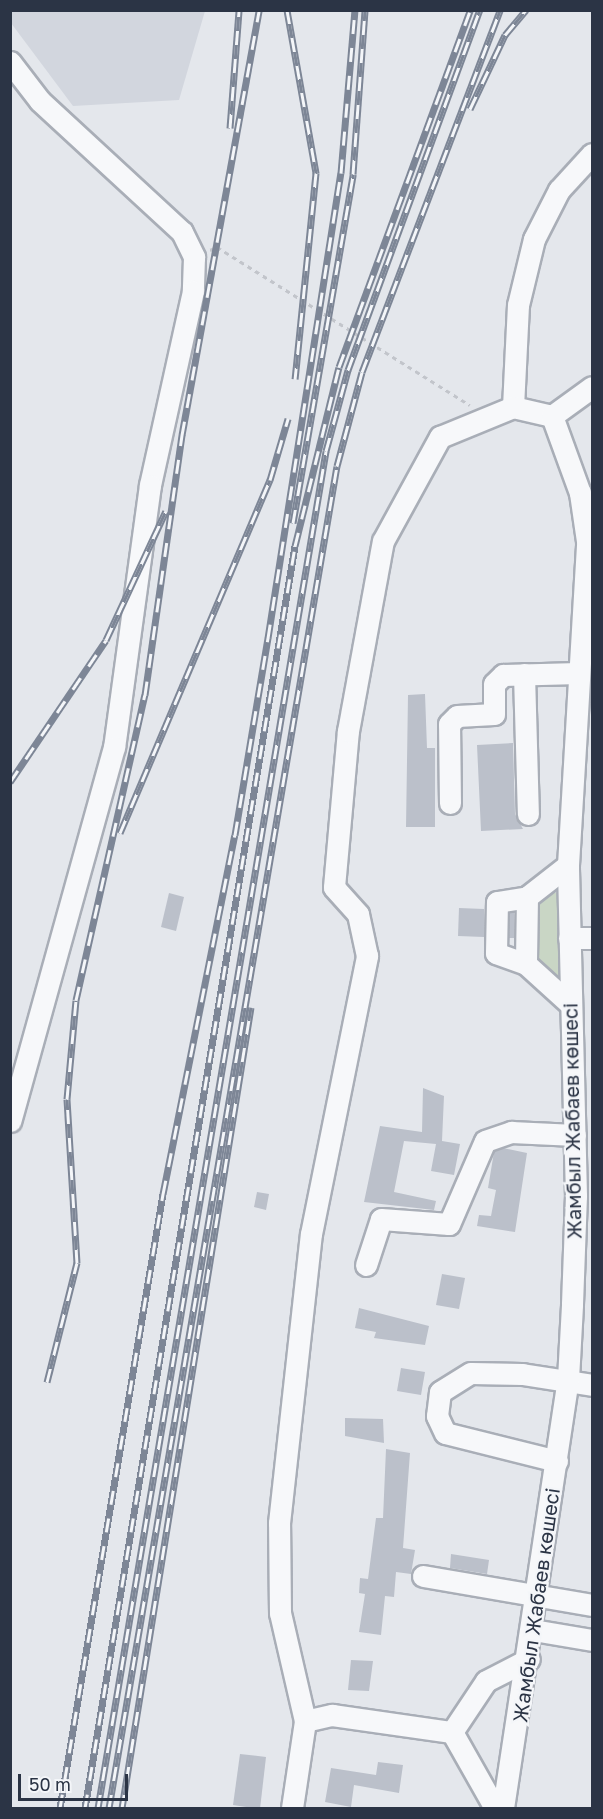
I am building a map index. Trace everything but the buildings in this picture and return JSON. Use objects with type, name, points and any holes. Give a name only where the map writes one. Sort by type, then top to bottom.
[{"type":"street","points":[[10,62],[40,101],[182,232],[194,257],[193,291],[150,485],[114,747],[16,1081],[10,1121]]},
{"type":"street","points":[[513,407],[518,305],[534,238],[559,190],[592,154]]},
{"type":"street","points":[[291,1809],[305,1721],[280,1613],[279,1523],[311,1234],[367,956],[358,914],[334,886],[348,731],[383,541],[440,437],[513,407],[555,425],[592,387]]},
{"type":"street","name":"Жамбыл Жабаев көшесі","points":[[503,1809],[529,1659],[568,1380],[584,1198],[575,1135],[569,1003],[568,865],[579,673],[589,583],[587,503],[555,425]]},
{"type":"street","points":[[450,803],[449,724],[457,716],[494,714],[494,684],[503,675],[579,673]]},
{"type":"street","points":[[524,674],[528,814]]},
{"type":"street","points":[[568,865],[527,897],[497,902],[496,953],[526,964],[569,1003]]},
{"type":"street","points":[[526,964],[527,897]]},
{"type":"street","points":[[569,938],[592,938]]},
{"type":"street","points":[[366,1265],[381,1219],[449,1224],[485,1141],[511,1131],[575,1135]]},
{"type":"street","points":[[557,1461],[445,1433],[437,1416],[440,1392],[471,1374],[568,1380],[592,1385]]},
{"type":"street","points":[[423,1576],[592,1605]]},
{"type":"street","points":[[533,1630],[592,1640]]},
{"type":"street","points":[[452,1732],[486,1681],[529,1659]]},
{"type":"street","points":[[305,1721],[332,1715],[452,1732]]},
{"type":"street","points":[[452,1732],[495,1809]]},
{"type":"path","points":[[194,257],[217,247],[490,417]]},
{"type":"shaded area","points":[[11,10],[205,11],[179,100],[73,106],[11,23]]},
{"type":"green space","points":[[550,891],[563,895],[564,976],[554,978],[534,956],[535,910]]},
{"type":"railway","points":[[230,128],[239,10]]},
{"type":"railway","points":[[47,1382],[77,1263],[67,1099],[76,1000],[145,695],[182,435],[259,10]]},
{"type":"railway","points":[[287,10],[316,173],[295,379]]},
{"type":"railway","points":[[60,1808],[163,1194],[235,835],[268,638],[341,173],[355,10]]},
{"type":"railway","points":[[293,523],[353,174],[365,10]]},
{"type":"railway","points":[[85,1808],[295,546],[339,367],[470,10]]},
{"type":"railway","points":[[98,1808],[326,451],[348,370],[480,10]]},
{"type":"railway","points":[[109,1808],[337,466],[362,372],[500,10]]},
{"type":"railway","points":[[470,109],[505,35],[526,10]]},
{"type":"railway","points":[[120,833],[270,480],[288,419]]},
{"type":"railway","points":[[10,782],[106,640],[166,511]]},
{"type":"railway","points":[[122,1808],[251,1007]]}]
